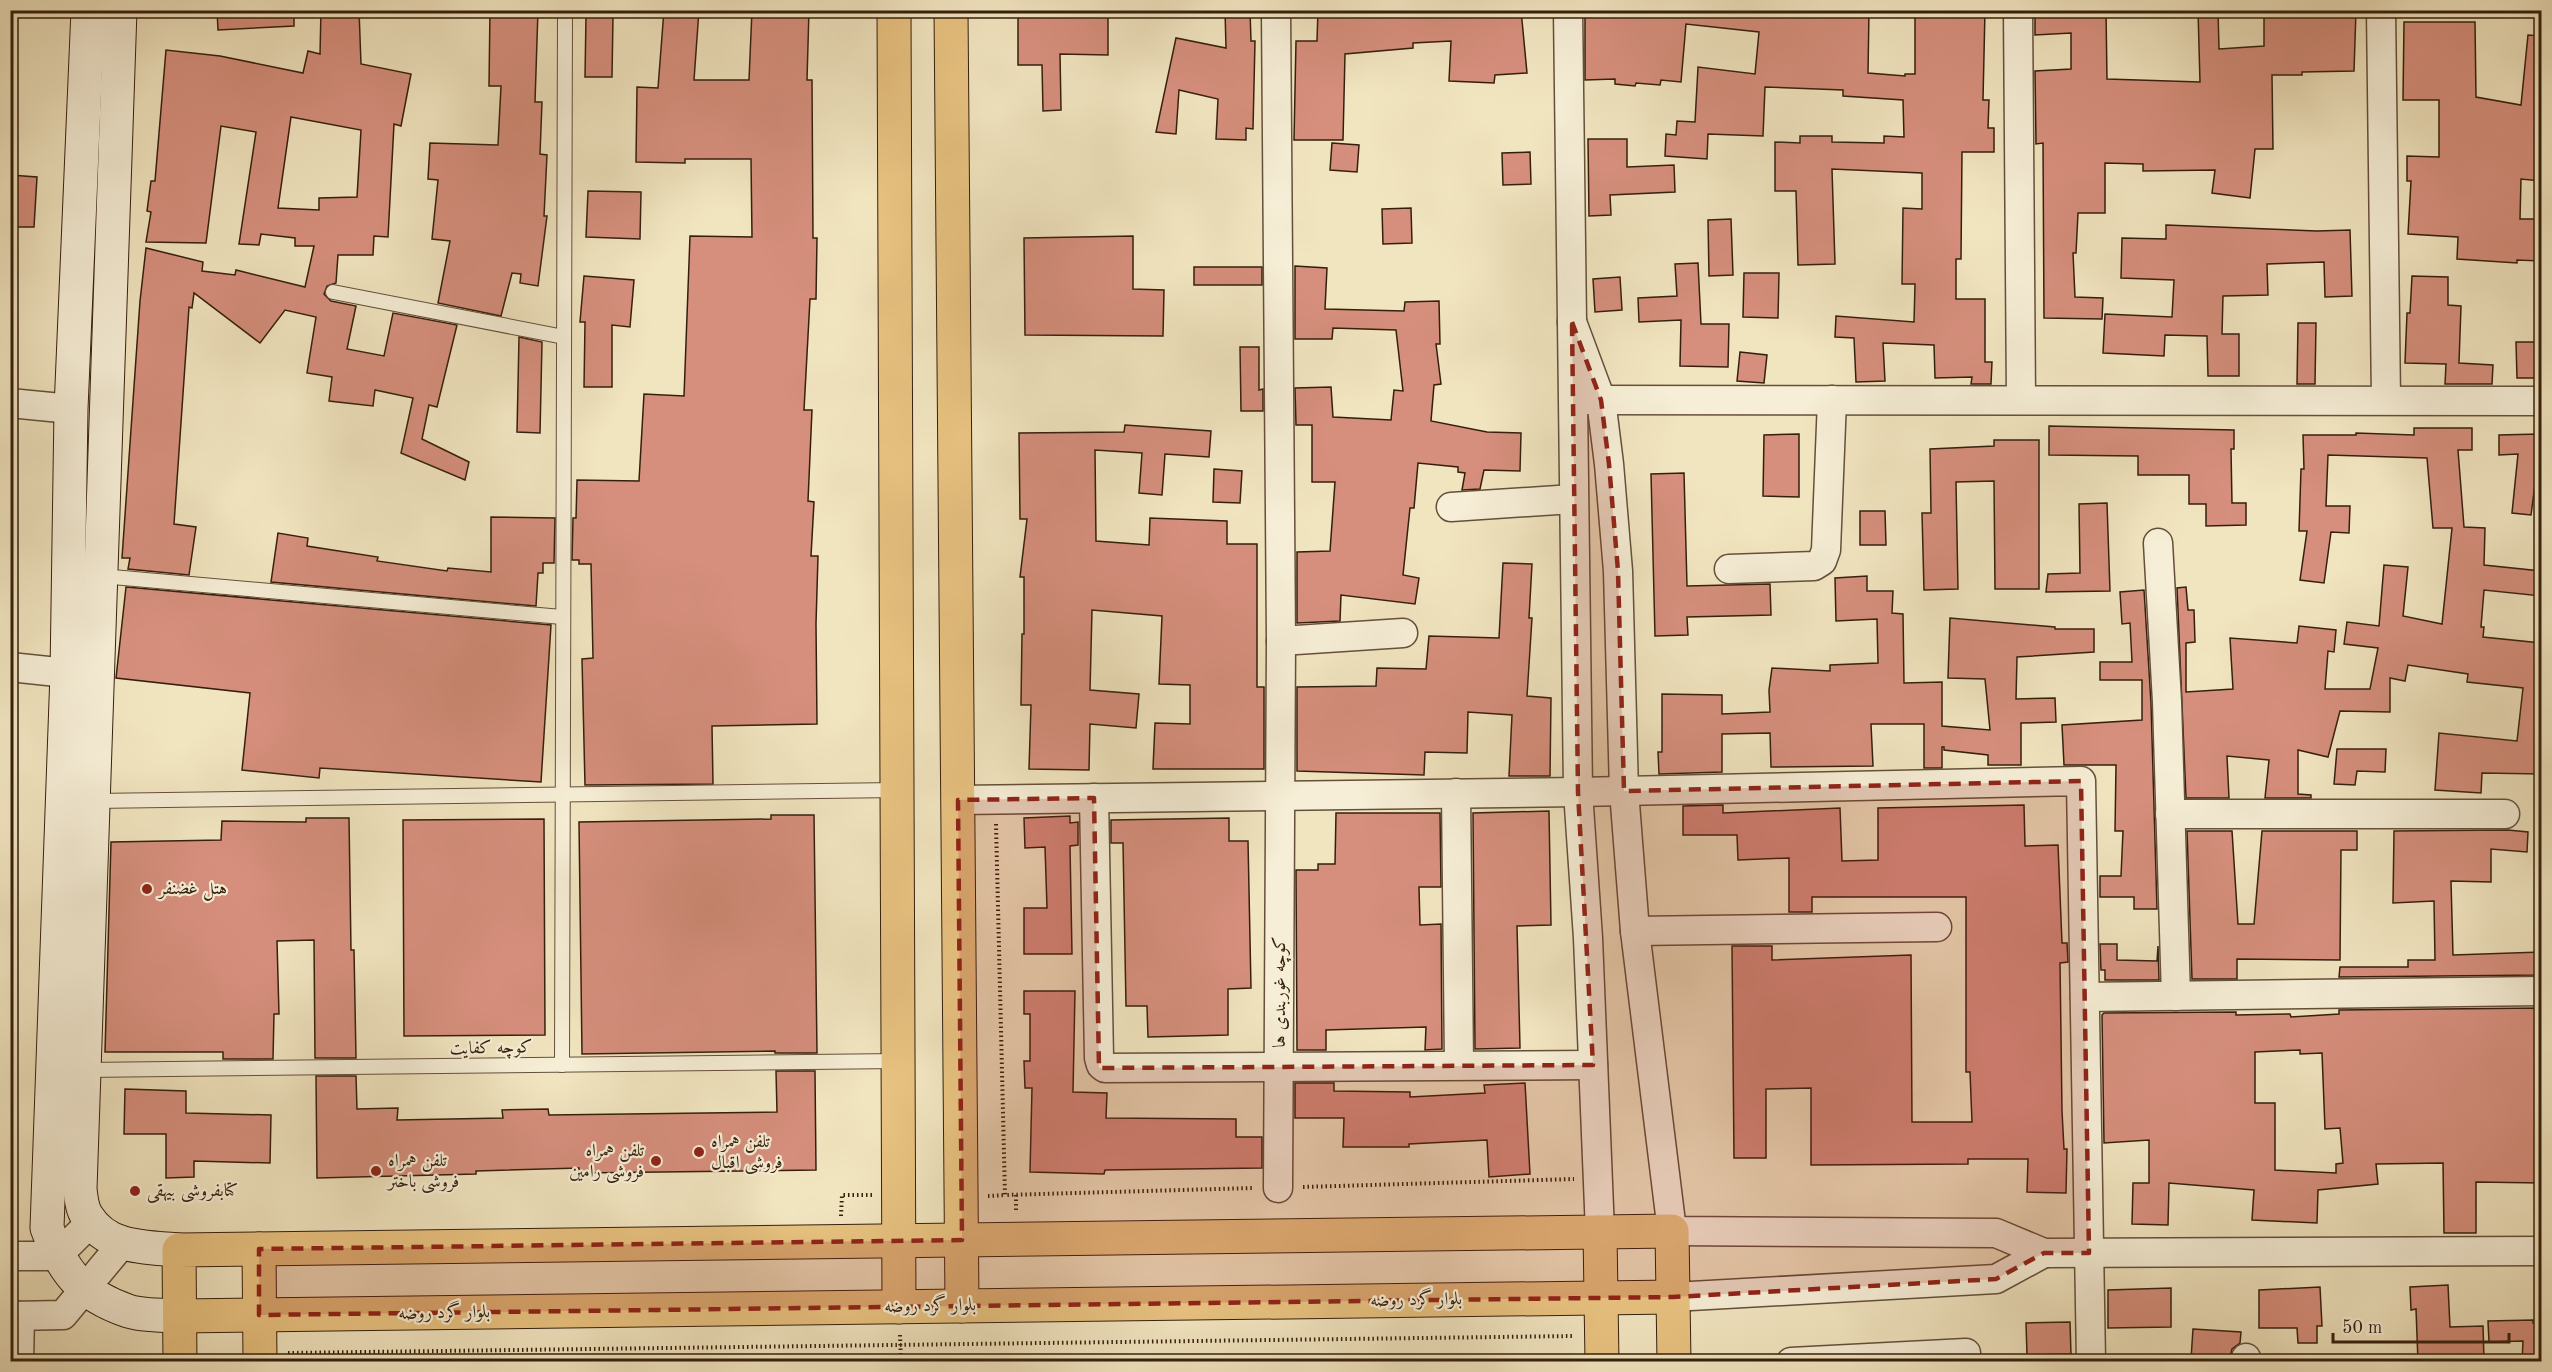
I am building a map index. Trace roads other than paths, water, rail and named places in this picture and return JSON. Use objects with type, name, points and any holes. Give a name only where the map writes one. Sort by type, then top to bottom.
[{"type":"main road","points":[[894,10],[899,1307]]},
{"type":"main road","points":[[951,10],[963,1306]]},
{"type":"main road","points":[[180,1362],[179,1250],[1672,1231],[1674,1362]]},
{"type":"main road","points":[[1600,1232],[1602,1362]]},
{"type":"main road","points":[[259,1249],[260,1315],[271,1357]]},
{"type":"main road","name":"بلوار گرد روضه","points":[[180,1316],[1673,1297]]},
{"type":"street","points":[[88,10],[71,409],[68,673],[47,1227],[57,1256],[84,1290],[130,1312],[180,1316]]},
{"type":"street","points":[[120,10],[80,1189],[86,1215],[103,1236],[122,1244],[179,1250]]},
{"type":"street","name":"کوچه غوربندی ها","points":[[1276,10],[1281,641],[1278,1188]]},
{"type":"street","points":[[1568,10],[1572,322],[1587,400],[1609,464],[1618,572],[1624,791],[1635,931],[1672,1231],[1996,1233],[2044,1253],[2541,1251]]},
{"type":"street","points":[[2018,10],[2021,400]]},
{"type":"street","points":[[2381,10],[2386,400]]},
{"type":"street","points":[[1587,400],[2541,401]]},
{"type":"street","points":[[1587,400],[1573,499],[1578,792],[1600,1232]]},
{"type":"street","points":[[1730,569],[1814,566],[1822,561],[1826,550],[1832,400]]},
{"type":"street","points":[[10,404],[71,409]]},
{"type":"street","points":[[1451,507],[1573,499]]},
{"type":"street","points":[[2158,543],[2176,996]]},
{"type":"street","points":[[1281,641],[1403,633]]},
{"type":"street","points":[[10,667],[68,673]]},
{"type":"street","points":[[958,800],[1578,792],[2081,781],[2091,1362]]},
{"type":"street","points":[[1456,793],[1459,1064]]},
{"type":"street","points":[[1094,798],[1101,1065],[1105,1068],[1279,1065],[1593,1065]]},
{"type":"street","points":[[2170,814],[2505,814]]},
{"type":"street","points":[[1635,931],[1937,927]]},
{"type":"street","points":[[2085,997],[2541,991]]},
{"type":"street","points":[[10,1256],[57,1256],[91,1222]]},
{"type":"street","points":[[19,1362],[15,1316],[63,1315],[122,1244]]},
{"type":"street","points":[[1673,1297],[1996,1279],[2044,1253]]},
{"type":"street","points":[[1791,1362],[1966,1353]]},
{"type":"lane","points":[[562,1065],[565,10]]},
{"type":"lane","points":[[333,292],[564,337]]},
{"type":"lane","points":[[99,576],[562,617]]},
{"type":"lane","points":[[93,801],[898,790]]},
{"type":"lane","name":"کوچه کفایت","points":[[84,1070],[899,1061]]},
{"type":"place","name":"هتل غضنفر","points":[[147,889]]},
{"type":"place","name":"تلفن همراه فروشی اقبال","points":[[699,1152]]},
{"type":"place","name":"تلفن همراه فروشی رامین","points":[[656,1161]]},
{"type":"place","name":"تلفن همراه فروشی باختر","points":[[376,1171]]},
{"type":"place","name":"کتابفروشی بیهقی","points":[[135,1191]]}]
